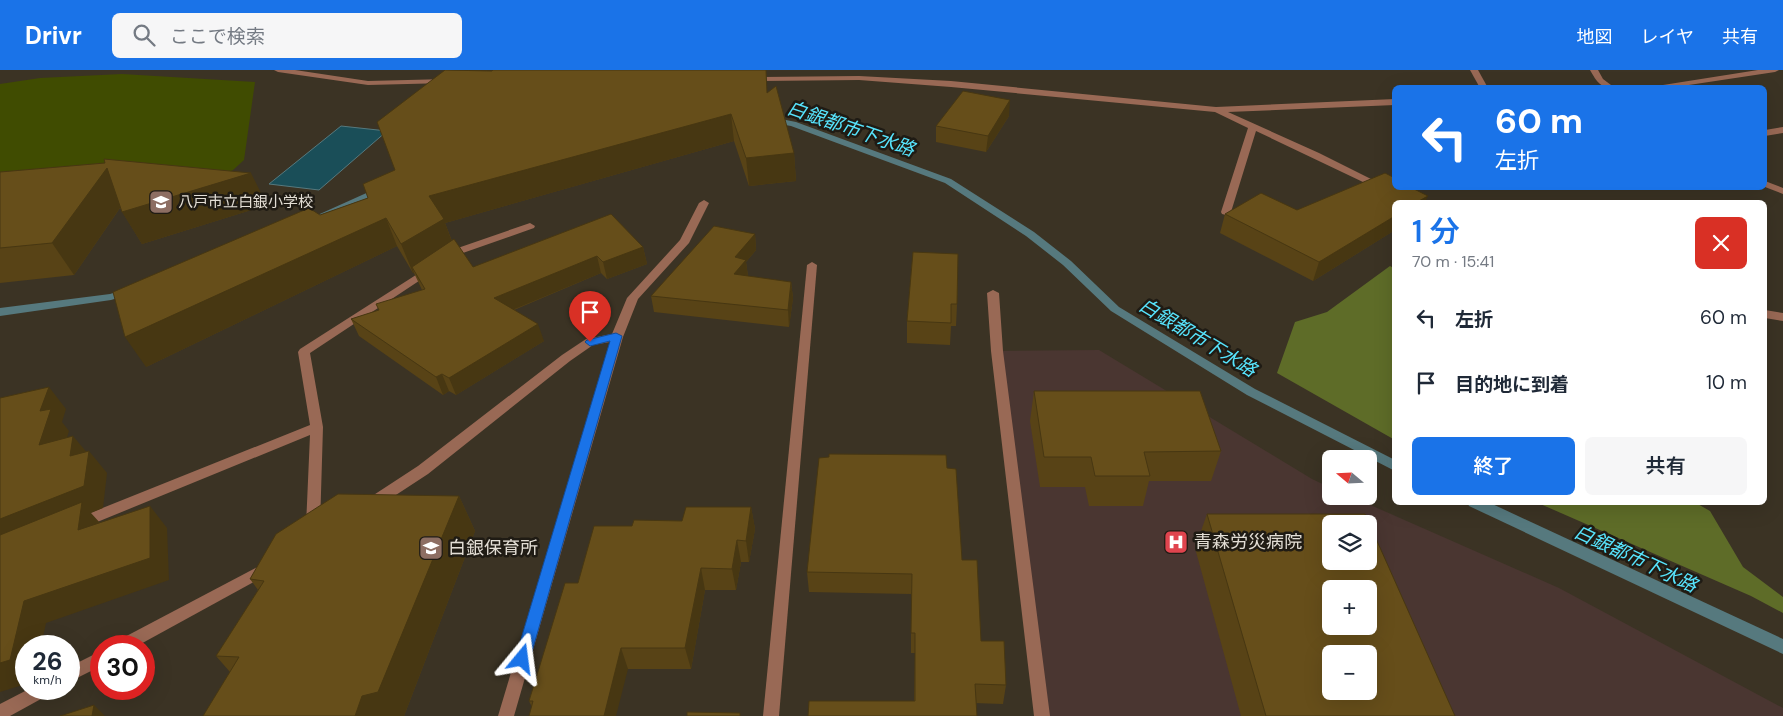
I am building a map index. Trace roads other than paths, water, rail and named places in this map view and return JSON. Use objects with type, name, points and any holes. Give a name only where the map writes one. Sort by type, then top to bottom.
[{"type":"street","points":[[278,70],[368,83],[455,80]]},
{"type":"street","points":[[1474,70],[1482,85]]},
{"type":"street","points":[[1594,70],[1600,81],[1606,85]]},
{"type":"street","points":[[1669,85],[1775,70]]},
{"type":"street","points":[[744,79],[859,78],[951,84],[1216,110],[1392,102]]},
{"type":"street","points":[[1216,110],[1316,155],[1408,200]]},
{"type":"street","points":[[1226,212],[1254,127]]},
{"type":"street","points":[[1767,133],[1783,130]]},
{"type":"street","points":[[1767,185],[1783,191]]},
{"type":"street","points":[[506,716],[616,336],[633,298],[685,241],[704,204]]},
{"type":"street","points":[[313,534],[317,427],[304,352],[456,252],[530,226]]},
{"type":"street","points":[[771,716],[812,265]]},
{"type":"street","points":[[993,293],[998,361],[1042,716]]},
{"type":"street","points":[[1767,314],[1783,318]]},
{"type":"street","points":[[360,512],[423,470],[566,358],[590,342],[616,336]]},
{"type":"street","points":[[71,528],[317,427]]},
{"type":"street","points":[[143,635],[278,562]]},
{"type":"street","points":[[0,713],[24,700]]},
{"type":"water","points":[[341,126],[387,131],[319,190],[269,184]]},
{"type":"waterway","name":"白銀都市下水路","points":[[771,120],[793,124],[948,181],[1030,234],[1067,263],[1115,309],[1251,392],[1392,464]]},
{"type":"waterway","name":"白銀都市下水路","points":[[307,222],[382,189]]},
{"type":"waterway","name":"白銀都市下水路","points":[[0,312],[111,297],[130,291]]},
{"type":"waterway","name":"白銀都市下水路","points":[[1480,505],[1783,647]]},
{"type":"place","name":"八戸市立白銀小学校","points":[[161,202]]},
{"type":"place","name":"青森労災病院","points":[[1176,542]]},
{"type":"place","name":"白銀保育所","points":[[431,548]]}]
